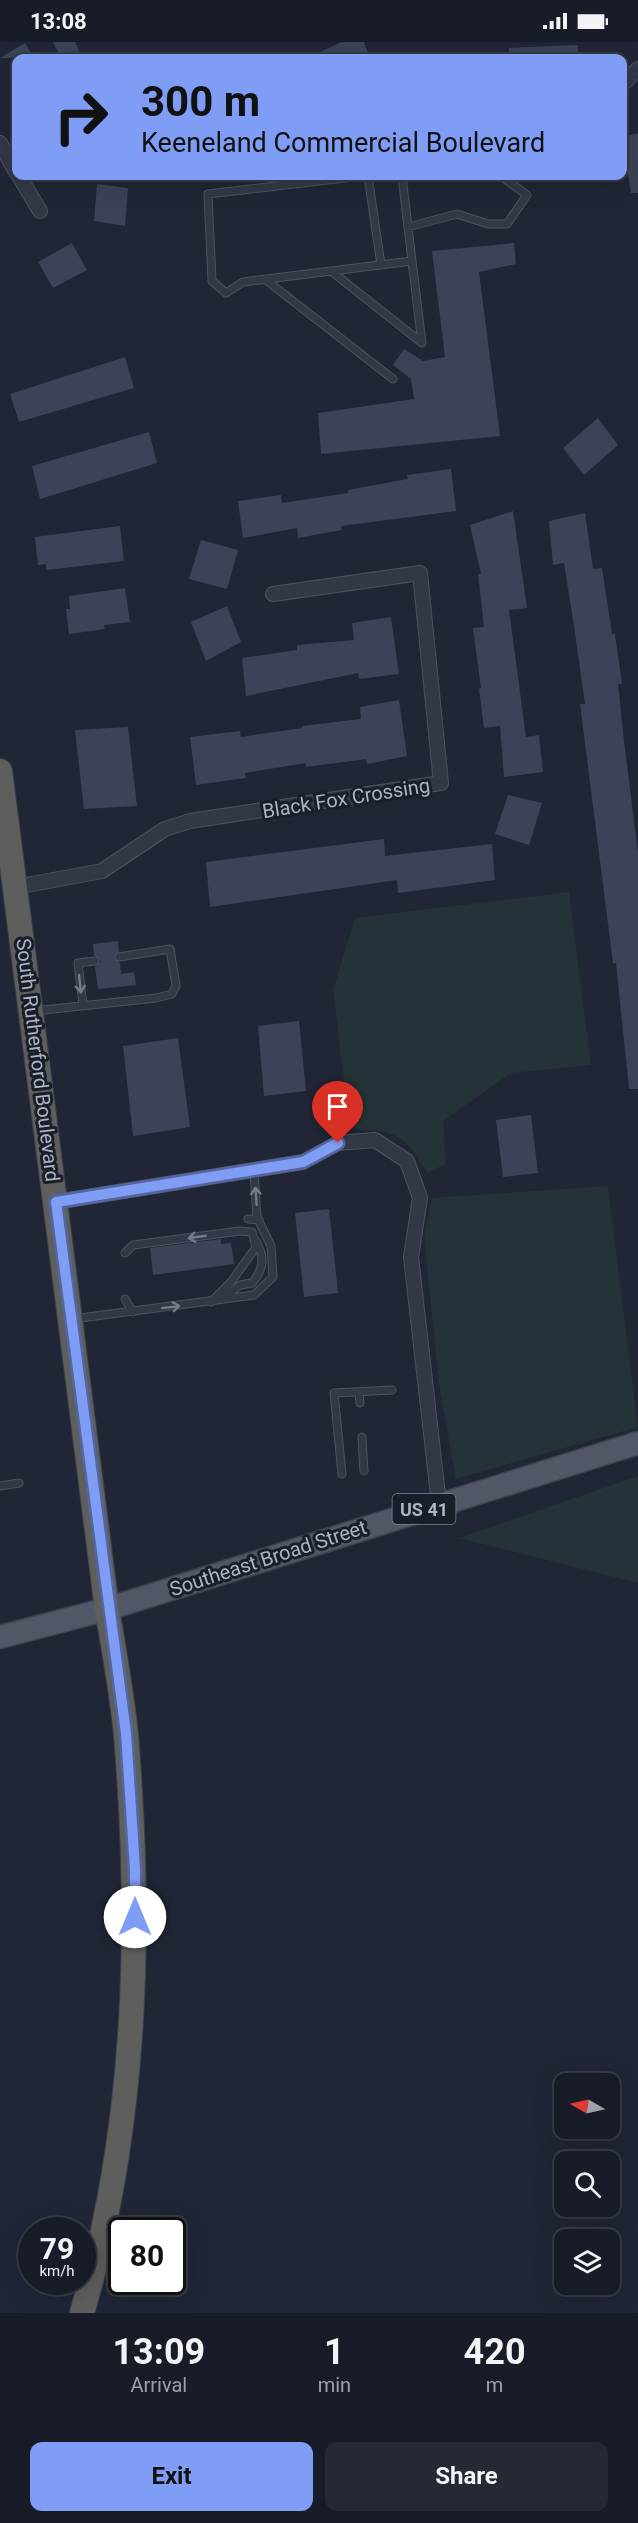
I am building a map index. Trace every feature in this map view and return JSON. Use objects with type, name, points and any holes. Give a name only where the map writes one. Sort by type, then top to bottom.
[{"type":"highway","name":"South Rutherford Boulevard","points":[[0,771],[107,1609],[126,1733],[135,1869],[135,1965],[126,2086],[108,2199],[82,2313]]},
{"type":"main road","name":"Southeast Broad Street","points":[[0,1637],[107,1609],[638,1443]]},
{"type":"street","points":[[627,80],[638,69]]},
{"type":"street","points":[[0,143],[12,165]]},
{"type":"street","points":[[21,180],[40,212]]},
{"type":"street","name":"Black Fox Crossing","points":[[16,887],[102,871],[165,830],[190,821],[441,783],[420,573],[273,594]]},
{"type":"street","points":[[56,1202],[254,1172],[303,1162],[338,1143],[375,1140],[407,1161],[420,1198],[411,1257],[439,1504]]},
{"type":"lane","points":[[328,180],[208,194],[212,281],[226,293],[243,282],[412,261]]},
{"type":"lane","points":[[369,180],[381,265]]},
{"type":"lane","points":[[331,272],[422,343],[402,180]]},
{"type":"lane","points":[[408,227],[457,214],[488,224],[507,224],[527,195],[506,180]]},
{"type":"lane","points":[[266,280],[393,379]]},
{"type":"lane","points":[[32,1011],[156,998],[172,994],[176,986],[171,949],[120,957]]},
{"type":"lane","points":[[83,1005],[78,963],[95,961]]},
{"type":"lane","points":[[71,1319],[254,1295],[273,1277],[271,1246],[259,1220],[254,1172]]},
{"type":"lane","points":[[248,1219],[259,1220]]},
{"type":"lane","points":[[125,1253],[133,1245],[240,1231],[252,1232],[263,1259],[260,1275],[252,1283],[240,1286],[220,1300]]},
{"type":"lane","points":[[211,1302],[245,1263],[256,1247],[255,1241]]},
{"type":"lane","points":[[125,1299],[133,1312]]},
{"type":"lane","points":[[342,1474],[334,1393],[392,1390]]},
{"type":"lane","points":[[359,1392],[360,1403]]},
{"type":"lane","points":[[362,1437],[364,1471]]},
{"type":"lane","points":[[0,1486],[19,1483]]},
{"type":"shaded area","points":[[569,892],[591,1065],[511,1073],[443,1121],[446,1164],[427,1173],[412,1149],[397,1136],[378,1131],[350,1129],[333,990],[355,918]]},
{"type":"shaded area","points":[[608,1186],[638,1427],[456,1479],[440,1392],[424,1238],[432,1198]]},
{"type":"shaded area","points":[[638,1476],[638,1583],[459,1538]]},
{"type":"building","points":[[53,42],[75,42],[80,54],[59,54]]},
{"type":"building","points":[[342,42],[364,42],[368,54],[316,54]]},
{"type":"building","points":[[25,43],[32,54],[12,54],[12,58],[0,58]]},
{"type":"building","points":[[578,45],[578,54],[509,54],[509,48]]},
{"type":"building","points":[[638,133],[638,193],[631,193],[627,168],[627,136]]},
{"type":"building","points":[[97,184],[128,188],[125,226],[94,221]]},
{"type":"building","points":[[72,243],[87,270],[53,288],[38,262]]},
{"type":"building","points":[[514,243],[516,264],[479,272],[500,436],[321,454],[318,413],[414,399],[411,379],[393,365],[404,349],[423,361],[445,357],[432,251]]},
{"type":"building","points":[[125,357],[134,388],[19,422],[10,394]]},
{"type":"building","points":[[598,418],[618,445],[584,475],[563,448]]},
{"type":"building","points":[[149,432],[157,463],[40,499],[32,466]]},
{"type":"building","points":[[451,469],[456,511],[341,526],[342,530],[298,538],[297,528],[243,538],[238,501],[281,495],[282,503],[348,493],[348,490],[408,479],[407,475]]},
{"type":"building","points":[[513,511],[527,608],[509,610],[526,737],[539,735],[543,772],[504,777],[500,726],[484,728],[473,628],[484,627],[478,574],[481,574],[470,525]]},
{"type":"building","points":[[585,513],[593,569],[602,568],[612,634],[615,634],[622,684],[618,684],[638,853],[638,1089],[629,1089],[616,963],[613,963],[580,704],[585,704],[564,563],[553,565],[549,521]]},
{"type":"building","points":[[120,526],[124,561],[46,570],[46,564],[38,565],[35,537]]},
{"type":"building","points":[[201,540],[238,550],[227,589],[189,579]]},
{"type":"building","points":[[125,588],[130,622],[104,625],[105,629],[69,634],[66,609],[70,609],[69,596]]},
{"type":"building","points":[[227,606],[241,642],[206,661],[191,622]]},
{"type":"building","points":[[391,617],[399,674],[359,679],[358,673],[246,696],[242,658],[297,650],[297,645],[354,640],[352,623]]},
{"type":"building","points":[[399,700],[407,756],[367,764],[366,759],[306,767],[306,763],[245,773],[246,778],[196,785],[190,737],[240,731],[241,737],[302,728],[302,726],[361,719],[360,707]]},
{"type":"building","points":[[128,727],[137,806],[84,809],[75,730]]},
{"type":"building","points":[[508,795],[542,803],[529,845],[495,834]]},
{"type":"building","points":[[384,839],[385,856],[492,844],[495,880],[398,893],[397,880],[210,907],[206,862]]},
{"type":"building","points":[[118,941],[119,951],[114,958],[120,963],[121,974],[134,972],[136,985],[98,989],[95,967],[101,961],[94,955],[93,944]]},
{"type":"building","points":[[299,1021],[306,1091],[264,1096],[258,1026]]},
{"type":"building","points":[[178,1038],[190,1127],[133,1136],[123,1046]]},
{"type":"building","points":[[531,1115],[538,1173],[503,1177],[496,1120]]},
{"type":"building","points":[[329,1209],[338,1293],[304,1297],[295,1213]]},
{"type":"building","points":[[221,1239],[221,1244],[231,1243],[234,1264],[153,1275],[150,1248]]},
{"type":"route","points":[[135,1917],[135,1869],[126,1733],[107,1609],[56,1202],[214,1176],[254,1172],[303,1162],[338,1143]]}]
